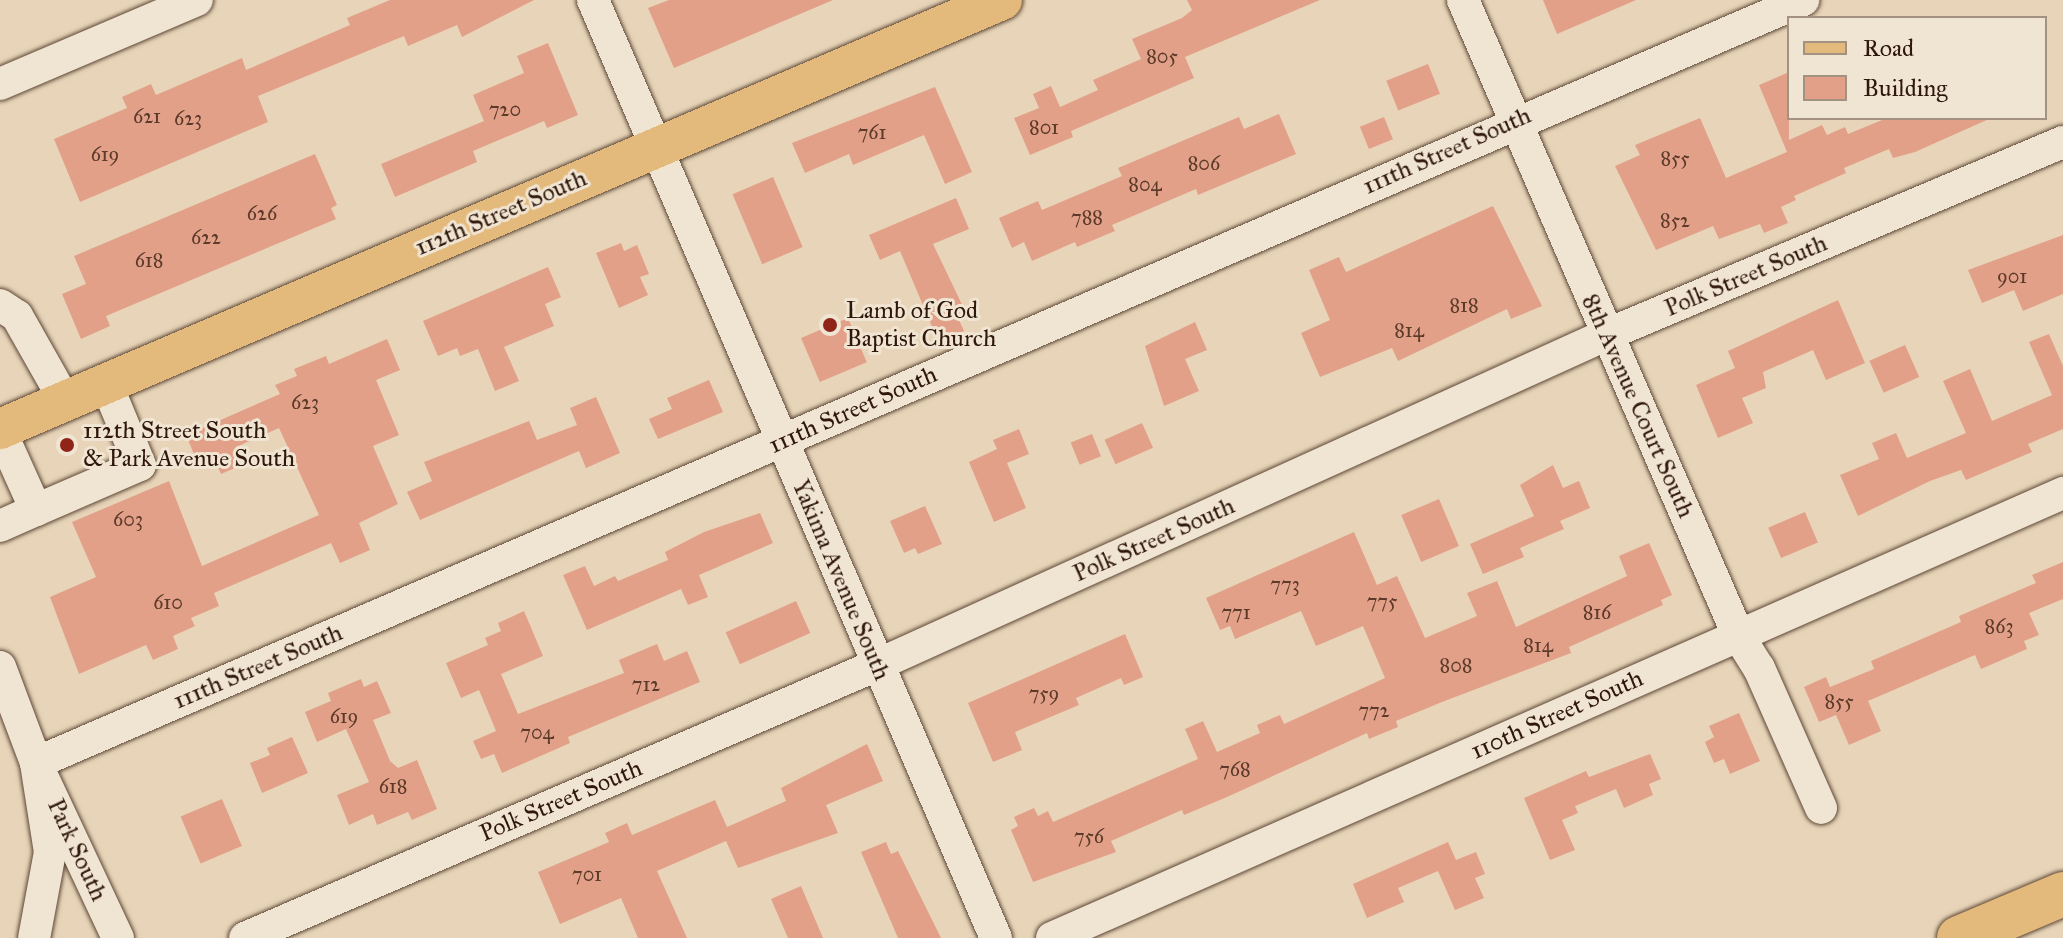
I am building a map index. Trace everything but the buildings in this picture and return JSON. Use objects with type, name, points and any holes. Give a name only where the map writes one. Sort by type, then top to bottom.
[{"type":"highway","points":[[1959,938],[2063,894]]},
{"type":"main road","name":"112th Street South","points":[[0,430],[1002,0]]},
{"type":"street","points":[[0,84],[197,0]]},
{"type":"street","name":"Yakima Avenue South","points":[[593,0],[996,938]]},
{"type":"street","name":"8th Avenue Court South","points":[[1463,0],[1738,635],[1759,668],[1821,808]]},
{"type":"street","name":"111th Street South","points":[[36,763],[782,442],[1515,121],[1803,0]]},
{"type":"street","name":"Polk Street South","points":[[245,938],[877,665],[1606,335],[2063,142]]},
{"type":"street","points":[[0,305],[17,316],[65,401]]},
{"type":"street","points":[[0,526],[140,465],[106,383]]},
{"type":"street","points":[[0,430],[36,510]]},
{"type":"street","name":"110th Street South","points":[[1052,938],[2063,493]]},
{"type":"street","points":[[0,667],[36,763],[50,852],[34,938]]},
{"type":"street","name":"Park South","points":[[36,763],[118,938]]},
{"type":"place","name":"Lamb of God Baptist Church","points":[[830,325]]},
{"type":"place","name":"112th Street South & Park Avenue South","points":[[67,445]]}]
